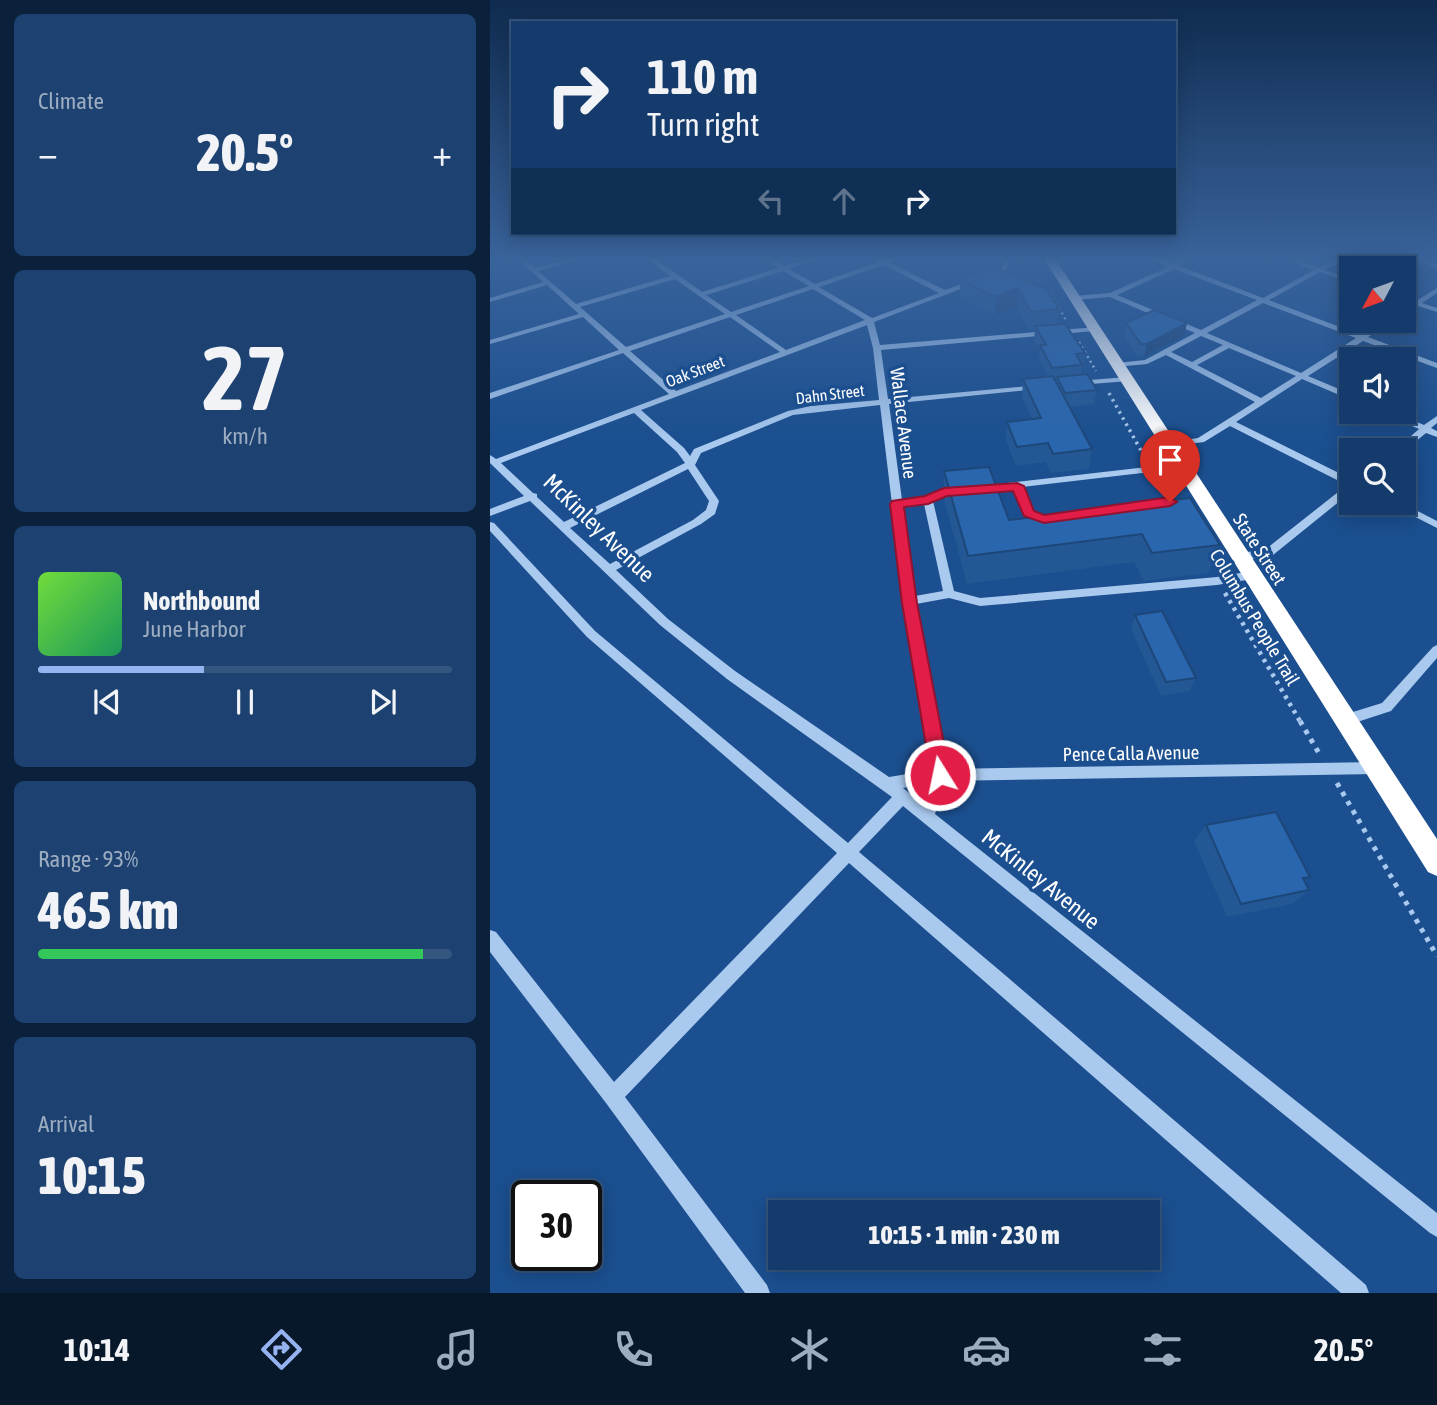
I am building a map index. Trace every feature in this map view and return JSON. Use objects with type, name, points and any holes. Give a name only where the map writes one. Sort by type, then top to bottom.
[{"type":"highway","name":"State Street","points":[[1086,317],[1182,466],[1197,498],[1241,557],[1437,863]]},
{"type":"street","points":[[490,342],[572,317]]},
{"type":"street","points":[[587,317],[674,394]]},
{"type":"street","points":[[490,396],[719,317]]},
{"type":"street","points":[[734,317],[784,352]]},
{"type":"street","points":[[866,317],[870,320]]},
{"type":"street","name":"Oak Street","points":[[493,460],[877,317]]},
{"type":"street","points":[[1164,317],[1339,392]]},
{"type":"street","points":[[1065,384],[1102,380],[1147,362],[1228,317]]},
{"type":"street","points":[[1309,317],[1437,366]]},
{"type":"street","name":"Wallace Avenue","points":[[870,320],[877,348],[910,601],[940,775],[927,816]]},
{"type":"street","points":[[877,348],[1094,329]]},
{"type":"street","points":[[1168,445],[1201,440],[1370,333]]},
{"type":"street","points":[[1192,365],[1229,345]]},
{"type":"street","points":[[1165,352],[1261,402]]},
{"type":"street","name":"Dahn Street","points":[[565,526],[691,464],[697,451],[791,413],[1051,385]]},
{"type":"street","points":[[610,569],[711,512],[714,501],[681,450],[635,409]]},
{"type":"street","points":[[1414,438],[1437,419]]},
{"type":"street","points":[[1229,422],[1339,479]]},
{"type":"street","points":[[1414,424],[1437,434]]},
{"type":"street","name":"McKinley Avenue","points":[[493,460],[664,622],[731,675],[887,784],[1437,1226]]},
{"type":"street","points":[[897,504],[928,500],[944,492],[1182,466]]},
{"type":"street","points":[[1017,486],[1029,513],[1044,519],[1069,516]]},
{"type":"street","points":[[1241,557],[1269,552],[1339,495]]},
{"type":"street","points":[[490,513],[533,496]]},
{"type":"street","points":[[928,500],[949,594]]},
{"type":"street","points":[[1416,514],[1437,525]]},
{"type":"street","points":[[490,525],[591,634],[999,981],[1358,1293]]},
{"type":"street","points":[[910,601],[949,594],[980,602],[1217,581],[1252,575]]},
{"type":"street","points":[[1345,720],[1385,707],[1437,650]]},
{"type":"street","name":"Pence Calla Avenue","points":[[887,784],[940,775],[1376,768]]},
{"type":"street","points":[[613,1096],[902,797]]},
{"type":"street","points":[[490,938],[613,1096],[759,1293]]},
{"type":"path","points":[[1064,317],[1177,513]]},
{"type":"path","name":"Columbus People Trail","points":[[1217,581],[1437,956]]},
{"type":"building","points":[[1138,317],[1173,317],[1187,323],[1147,344],[1141,344],[1126,323]]},
{"type":"building","points":[[1065,324],[1085,353],[1076,354],[1082,365],[1052,368],[1040,345],[1046,345],[1035,326]]},
{"type":"building","points":[[1087,374],[1097,390],[1065,393],[1057,377]]},
{"type":"building","points":[[1053,376],[1092,449],[1053,454],[1048,443],[1017,447],[1007,422],[1041,418],[1023,379]]},
{"type":"building","points":[[989,467],[1009,520],[1190,498],[1220,545],[1152,553],[1142,534],[968,556],[944,471]]},
{"type":"building","points":[[1162,611],[1196,678],[1166,682],[1135,615]]},
{"type":"building","points":[[1276,812],[1310,877],[1303,878],[1309,890],[1241,904],[1206,825]]},
{"type":"route","points":[[940,775],[910,603],[897,504],[928,500],[944,492],[1017,486],[1029,513],[1044,519],[1170,502]]}]
